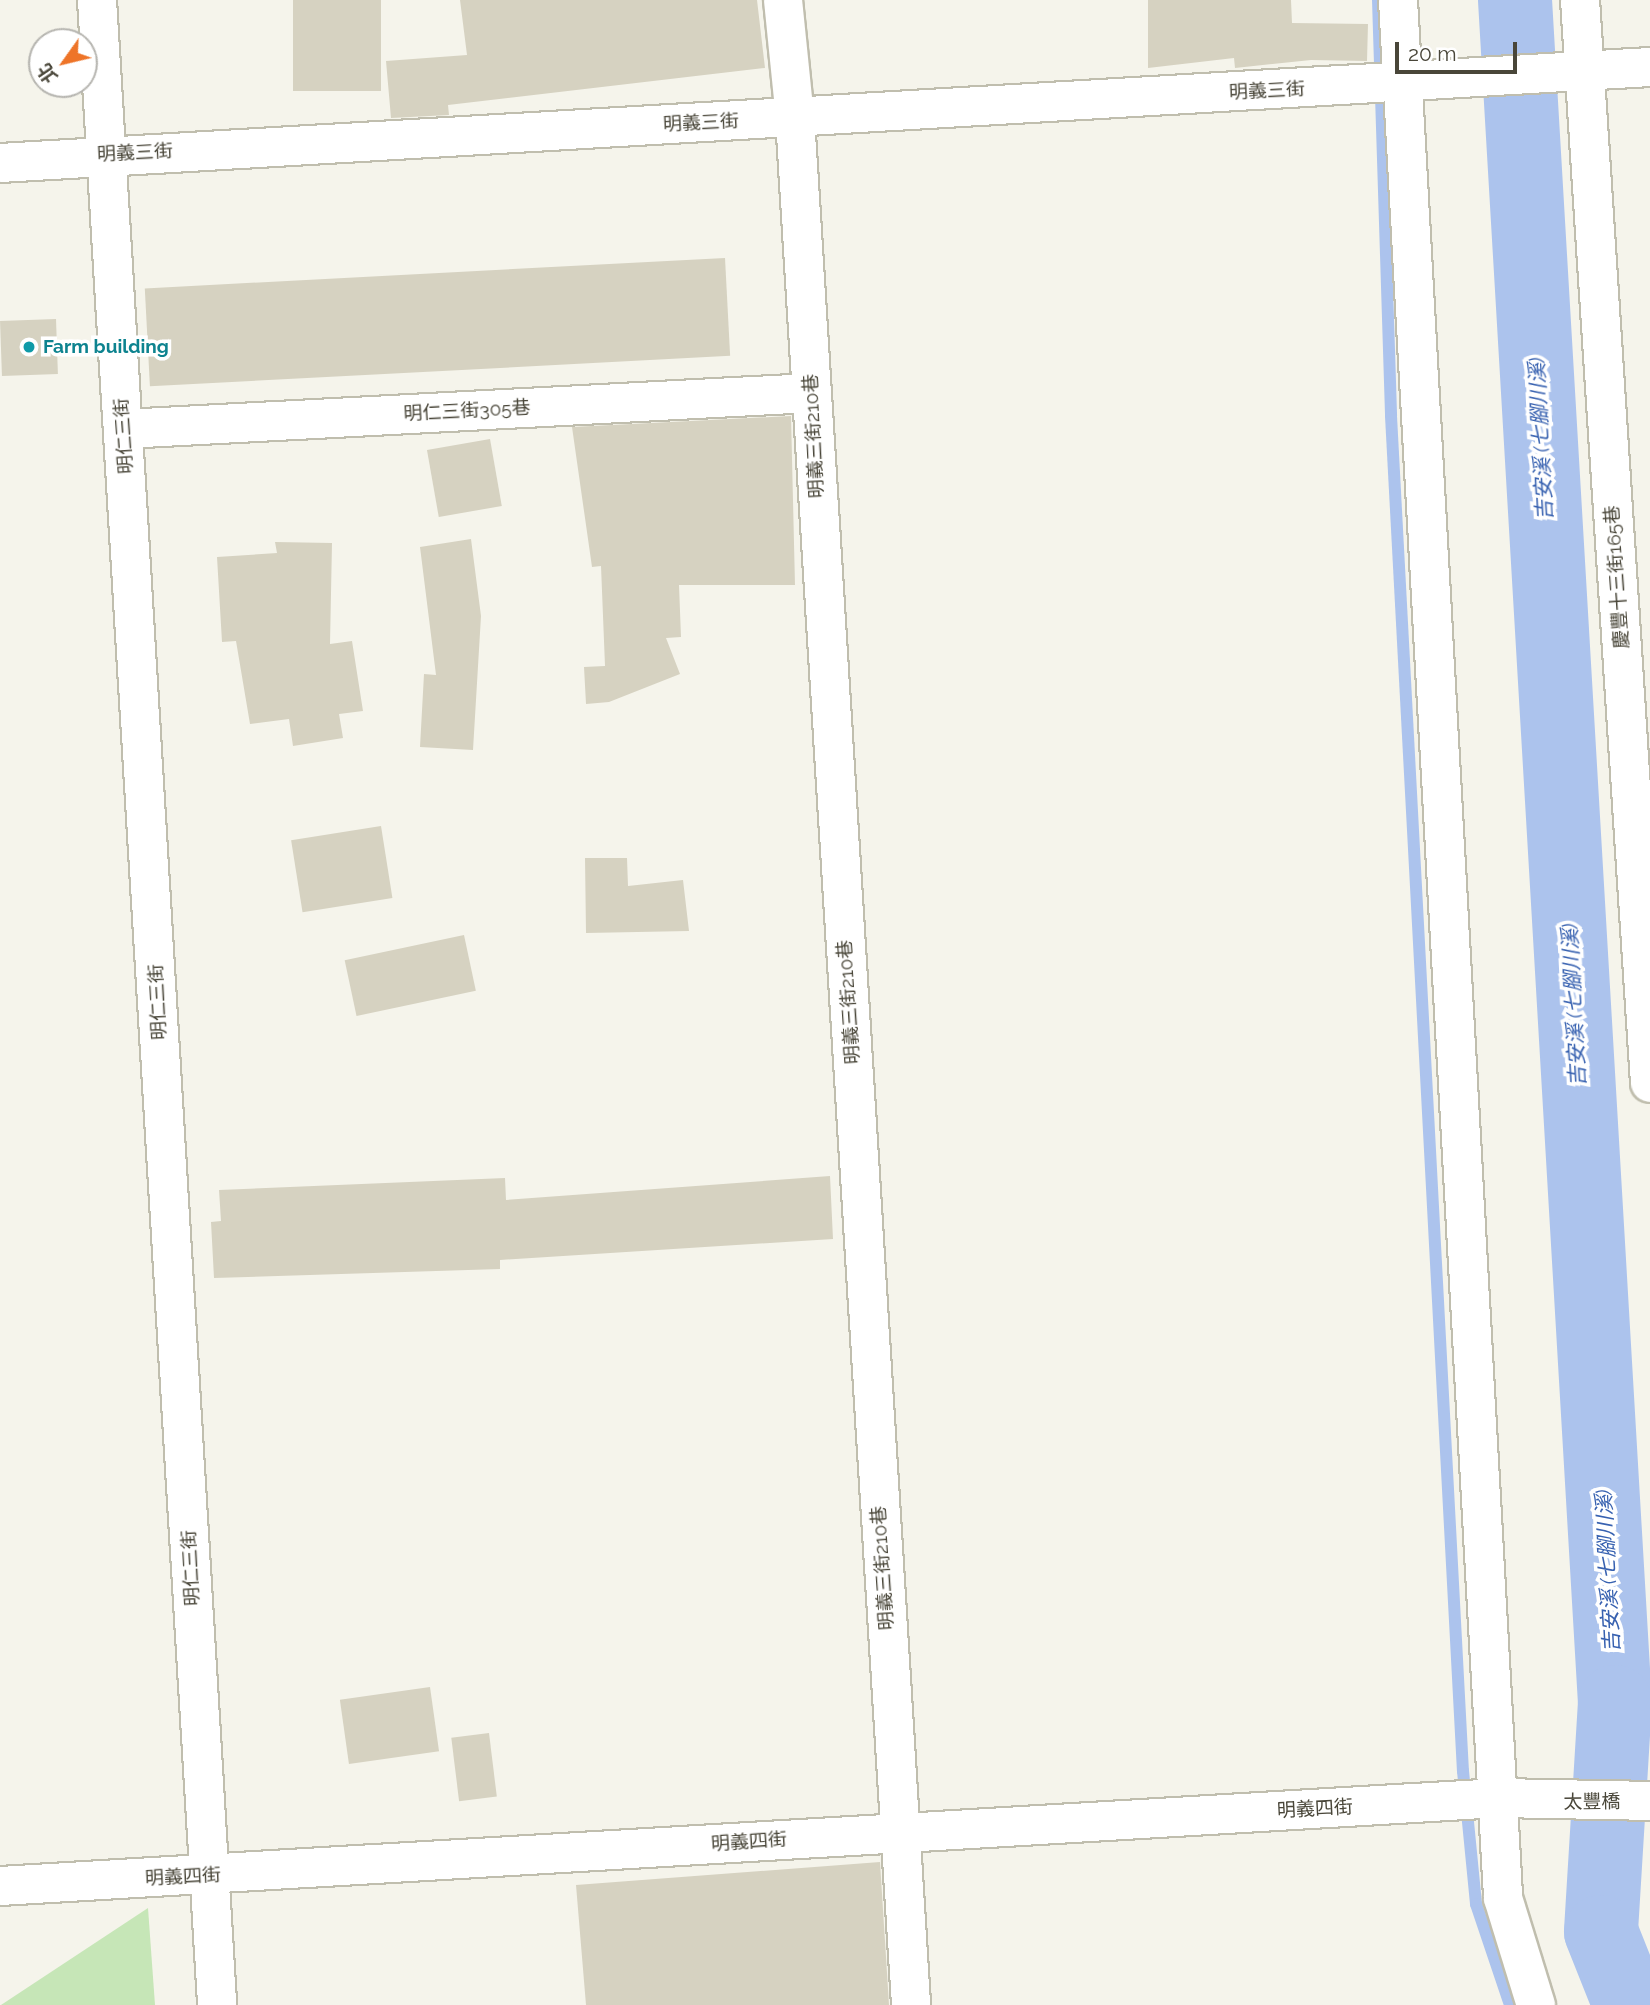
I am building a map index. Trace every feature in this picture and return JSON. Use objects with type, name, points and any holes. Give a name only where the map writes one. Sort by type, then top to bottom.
[{"type":"street","name":"明仁三街","points":[[97,0],[217,2005]]},
{"type":"street","name":"明義三街210巷","points":[[783,0],[795,118],[911,2005]]},
{"type":"street","points":[[1398,0],[1516,1801],[1503,1898],[1536,2005]]},
{"type":"street","name":"慶豐十三街165巷","points":[[1580,0],[1650,1083]]},
{"type":"street","name":"明義三街","points":[[0,163],[106,154],[1403,84],[1650,67]]},
{"type":"street","name":"明仁三街305巷","points":[[124,429],[811,393]]},
{"type":"street","name":"太豐橋","points":[[1516,1801],[1650,1801]]},
{"type":"street","name":"明義四街","points":[[0,1886],[900,1833],[1516,1801]]},
{"type":"green space","points":[[148,1908],[155,2005],[1,2005]]},
{"type":"building","points":[[293,0],[381,0],[381,91],[293,91]]},
{"type":"building","points":[[460,0],[757,0],[765,68],[448,105],[449,115],[391,118],[386,61],[467,55]]},
{"type":"building","points":[[1148,0],[1291,0],[1292,23],[1368,24],[1367,61],[1311,60],[1235,68],[1234,58],[1148,68]]},
{"type":"building","points":[[725,258],[730,356],[150,386],[145,288]]},
{"type":"building","name":"Farm building","points":[[56,319],[58,374],[2,376],[0,321]]},
{"type":"building","points":[[791,416],[795,585],[679,585],[681,637],[666,638],[680,674],[609,702],[586,704],[584,667],[605,666],[601,566],[592,567],[572,427]]},
{"type":"building","points":[[490,439],[502,506],[439,517],[427,450]]},
{"type":"building","points":[[471,539],[481,616],[473,750],[420,747],[424,674],[436,675],[420,547]]},
{"type":"building","points":[[275,542],[332,543],[330,644],[352,641],[363,711],[339,714],[343,738],[293,746],[289,719],[250,724],[236,641],[222,642],[217,557],[277,553]]},
{"type":"building","points":[[381,826],[392,898],[303,912],[291,840]]},
{"type":"building","points":[[585,858],[627,858],[628,886],[683,880],[689,931],[586,933]]},
{"type":"building","points":[[464,935],[476,991],[357,1016],[345,960]]},
{"type":"building","points":[[830,1176],[833,1239],[500,1260],[500,1269],[214,1278],[211,1222],[221,1221],[219,1190],[505,1178],[506,1200]]},
{"type":"building","points":[[430,1687],[439,1751],[349,1764],[340,1700]]},
{"type":"building","points":[[489,1733],[497,1797],[459,1801],[451,1738]]},
{"type":"building","points":[[880,1862],[889,2005],[586,2005],[576,1885]]},
{"type":"waterway","points":[[1378,0],[1391,416],[1463,1771],[1476,1904],[1510,2005]]},
{"type":"waterway","name":"吉安溪 (七腳川溪)","points":[[1515,0],[1615,1702],[1601,1932],[1630,2005]]},
{"type":"place","name":"Farm building","points":[[29,347]]}]
